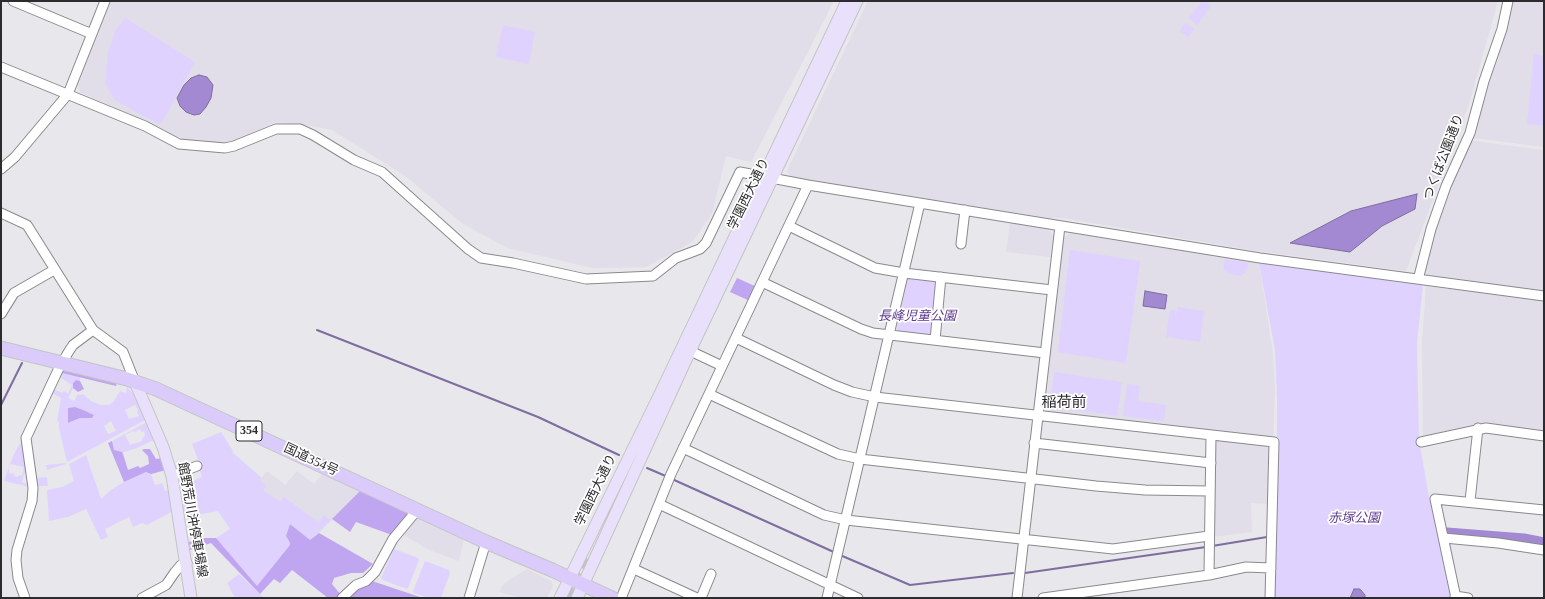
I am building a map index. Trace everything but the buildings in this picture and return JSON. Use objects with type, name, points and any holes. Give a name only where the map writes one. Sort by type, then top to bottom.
[{"type":"highway","name":"国道354号","points":[[1,348],[135,382],[175,397],[486,542],[583,585],[617,597]]},
{"type":"main road","name":"学園西大通り","points":[[577,598],[663,398],[767,178],[847,1]]},
{"type":"main road","name":"学園西大通り","points":[[767,178],[857,1]]},
{"type":"main road","name":"館野荒川沖停車場線","points":[[135,382],[166,456],[172,476],[191,598]]},
{"type":"main road","name":"学園西大通り","points":[[586,558],[632,464],[657,403],[663,398]]},
{"type":"main road","name":"学園西大通り","points":[[560,598],[663,398]]},
{"type":"street","points":[[14,1],[92,34]]},
{"type":"street","points":[[1,169],[15,157],[68,94],[105,1]]},
{"type":"street","name":"つくば公園通り","points":[[1419,276],[1431,229],[1446,186],[1470,133],[1484,81],[1502,29],[1508,1]]},
{"type":"street","points":[[1,67],[145,126],[179,144],[225,148],[234,146],[276,129],[300,129],[313,135],[354,160],[382,172],[468,249],[481,258],[514,262],[586,279],[653,276],[676,258],[700,249],[706,243],[740,172],[808,185],[1260,258],[1544,296]]},
{"type":"street","points":[[617,597],[634,569],[671,474],[808,185]]},
{"type":"street","points":[[827,598],[920,203]]},
{"type":"street","points":[[961,244],[965,210]]},
{"type":"street","points":[[1,213],[27,225],[93,330],[123,352],[135,382]]},
{"type":"street","points":[[789,226],[875,268],[904,273],[1052,290]]},
{"type":"street","points":[[1017,598],[1060,226]]},
{"type":"street","points":[[1,314],[14,293],[54,270]]},
{"type":"street","points":[[935,340],[941,277]]},
{"type":"street","points":[[762,282],[861,329],[873,333],[1045,353]]},
{"type":"street","points":[[26,598],[18,578],[16,565],[17,550],[32,501],[33,488],[26,438],[62,364],[73,345],[93,330]]},
{"type":"street","points":[[736,338],[834,385],[852,392],[875,397],[1274,442],[1270,598]]},
{"type":"street","points":[[686,349],[722,366]]},
{"type":"street","points":[[709,394],[821,448],[860,459],[1145,490],[1210,491]]},
{"type":"street","points":[[1421,442],[1478,428],[1544,436]]},
{"type":"street","points":[[1470,501],[1478,428]]},
{"type":"street","points":[[1209,575],[1211,435]]},
{"type":"street","points":[[1034,443],[1211,463]]},
{"type":"street","points":[[683,448],[824,515],[846,520],[1113,549],[1209,536]]},
{"type":"street","points":[[172,476],[197,466]]},
{"type":"street","points":[[1468,598],[1456,597],[1435,499],[1470,501],[1544,510]]},
{"type":"street","points":[[659,504],[858,598]]},
{"type":"street","points":[[342,598],[356,585],[366,581],[375,572],[393,539],[418,509]]},
{"type":"street","points":[[1444,538],[1498,543],[1544,550]]},
{"type":"street","points":[[470,598],[486,542]]},
{"type":"street","points":[[142,598],[166,585],[181,565],[186,563]]},
{"type":"street","points":[[1043,598],[1079,596],[1209,575],[1246,567],[1271,568]]},
{"type":"street","points":[[634,569],[697,598]]},
{"type":"street","points":[[701,598],[711,574]]},
{"type":"shaded area","points":[[110,1],[834,1],[751,162],[726,156],[712,214],[692,242],[646,267],[592,268],[508,248],[463,224],[404,175],[332,130],[302,124],[276,122],[226,144],[184,139],[172,135],[157,126],[80,92],[78,84]]},
{"type":"shaded area","points":[[868,1],[1498,1],[1470,101],[1406,271],[1257,251],[1063,218],[1049,218],[790,177],[787,171]]},
{"type":"shaded area","points":[[1512,1],[1544,1],[1544,147],[1473,137]]},
{"type":"shaded area","points":[[199,75],[207,77],[213,85],[211,98],[206,107],[200,114],[194,115],[186,112],[180,106],[177,98],[184,85],[191,78]]},
{"type":"shaded area","points":[[1473,141],[1544,150],[1544,291],[1424,274],[1441,208],[1471,142]]},
{"type":"shaded area","points":[[1417,194],[1415,209],[1382,226],[1350,252],[1290,243],[1351,211]]},
{"type":"shaded area","points":[[1010,223],[1048,228],[1053,236],[1050,257],[1006,252]]},
{"type":"shaded area","points":[[1071,233],[1259,263],[1273,353],[1275,391],[1273,440],[1045,413],[1063,238]]},
{"type":"shaded area","points":[[737,278],[757,287],[750,301],[730,292]]},
{"type":"shaded area","points":[[1426,286],[1544,301],[1544,433],[1487,425],[1423,439],[1422,345]]},
{"type":"shaded area","points":[[1145,291],[1167,295],[1165,309],[1143,306]]},
{"type":"shaded area","points":[[61,370],[117,383],[116,386],[62,373],[52,393],[49,392]]},
{"type":"shaded area","points":[[76,380],[80,381],[84,389],[78,392],[73,388],[73,383]]},
{"type":"shaded area","points":[[75,407],[94,415],[92,418],[80,418],[68,423],[68,408]]},
{"type":"shaded area","points":[[1216,439],[1271,445],[1270,504],[1251,503],[1252,532],[1212,537],[1214,441]]},
{"type":"shaded area","points":[[112,441],[114,450],[122,452],[128,470],[138,466],[140,468],[149,464],[148,456],[142,450],[150,449],[156,459],[163,458],[166,470],[151,474],[146,472],[124,482],[108,443]]},
{"type":"shaded area","points":[[267,471],[285,485],[297,471],[314,484],[323,473],[361,490],[319,533],[310,540],[251,492]]},
{"type":"shaded area","points":[[361,490],[411,514],[392,535],[356,522],[350,532],[332,519]]},
{"type":"shaded area","points":[[415,516],[464,538],[459,561],[429,550],[400,533]]},
{"type":"shaded area","points":[[290,524],[310,540],[319,533],[373,564],[363,573],[351,573],[334,578],[332,584],[341,595],[336,598],[328,598],[292,570],[280,583],[274,579],[260,594],[211,543],[190,550],[189,542],[204,538],[216,538],[257,586],[290,545],[286,536]]},
{"type":"shaded area","points":[[527,569],[551,581],[553,585],[547,598],[521,598],[500,592],[502,586],[509,580]]},
{"type":"shaded area","points":[[372,581],[420,598],[348,597],[360,586]]},
{"type":"shaded area","points":[[1354,589],[1360,589],[1365,595],[1365,598],[1350,598]]},
{"type":"green space","points":[[1202,1],[1205,1],[1211,6],[1197,25],[1189,18]]},
{"type":"green space","points":[[125,18],[195,62],[161,124],[115,100],[105,83],[108,52],[115,31]]},
{"type":"green space","points":[[1185,23],[1194,29],[1188,37],[1180,31]]},
{"type":"green space","points":[[503,25],[535,32],[529,64],[496,57]]},
{"type":"green space","points":[[1534,54],[1544,56],[1544,126],[1527,124]]},
{"type":"green space","points":[[1070,250],[1140,261],[1126,363],[1058,352]]},
{"type":"green space","points":[[1225,259],[1249,263],[1245,273],[1240,276],[1227,273],[1223,268]]},
{"type":"green space","name":"赤塚公園","points":[[1259,263],[1423,285],[1417,343],[1419,440],[1429,497],[1455,598],[1270,598],[1277,440],[1277,395],[1275,351]]},
{"type":"green space","name":"長峰児童公園","points":[[908,277],[939,280],[933,336],[896,333]]},
{"type":"green space","points":[[1177,307],[1204,311],[1200,342],[1166,337],[1170,310],[1177,311]]},
{"type":"green space","points":[[1054,372],[1122,382],[1117,416],[1050,406]]},
{"type":"green space","points":[[62,373],[80,377],[80,381],[76,380],[73,383],[73,388],[68,398],[74,401],[78,394],[83,394],[91,401],[101,405],[109,405],[114,401],[120,391],[126,393],[127,387],[138,399],[147,419],[67,462],[59,422],[57,421],[61,398],[52,393],[54,389],[62,393],[64,391],[68,394],[72,385],[60,377]],"holes":[[[135,405],[139,416],[129,419],[125,410]],[[75,407],[94,415],[92,418],[80,418],[68,423]],[[111,421],[116,431],[108,434],[104,426]]]},
{"type":"green space","points":[[1127,384],[1140,386],[1138,401],[1166,405],[1164,421],[1123,416]]},
{"type":"green space","points":[[147,422],[156,439],[137,448],[121,453],[114,450],[112,441]],"holes":[[[140,429],[142,432],[144,431],[145,435],[142,441],[130,445],[125,435]]]},
{"type":"green space","points":[[221,432],[233,451],[232,452],[262,478],[260,481],[266,486],[263,490],[280,502],[284,497],[318,522],[324,515],[331,520],[310,540],[290,524],[286,536],[290,545],[257,587],[216,538],[230,529],[218,511],[185,517],[181,494],[189,490],[184,474],[188,480],[192,479],[193,481],[202,477],[198,466],[200,465],[192,444]]},
{"type":"green space","points":[[24,441],[29,474],[24,473],[22,482],[31,486],[30,487],[4,481],[9,467],[9,473],[15,474],[14,476],[18,477],[19,475],[22,476],[24,467],[10,465],[19,445]]},
{"type":"green space","points":[[86,455],[101,499],[111,490],[124,482],[146,472],[151,474],[155,485],[162,483],[165,491],[171,489],[175,510],[147,525],[142,523],[133,527],[129,517],[105,529],[108,537],[101,540],[86,509],[68,517],[49,521],[47,490],[62,487],[74,481],[69,464]]},
{"type":"green space","points":[[66,464],[47,470],[46,465]]},
{"type":"green space","points":[[47,477],[48,486],[36,486],[35,478]]},
{"type":"green space","points":[[394,549],[418,558],[419,560],[407,589],[381,578]]},
{"type":"green space","points":[[425,561],[449,570],[450,573],[441,598],[428,598],[414,593],[413,591]]},
{"type":"green space","points":[[239,574],[263,598],[235,598],[227,583]]},
{"type":"waterway","points":[[317,330],[538,417],[619,455]]},
{"type":"waterway","points":[[1,405],[22,363]]},
{"type":"waterway","points":[[647,468],[668,477]]},
{"type":"waterway","points":[[672,479],[836,553]]},
{"type":"waterway","points":[[1447,533],[1524,539],[1544,543]]},
{"type":"waterway","points":[[1212,546],[1267,537]]},
{"type":"waterway","points":[[1025,573],[1206,547]]},
{"type":"waterway","points":[[840,555],[910,585],[1013,573]]},
{"type":"tunnel","points":[[568,598],[586,558]]},
{"type":"district","name":"稲荷前","points":[[1064,403]]}]
